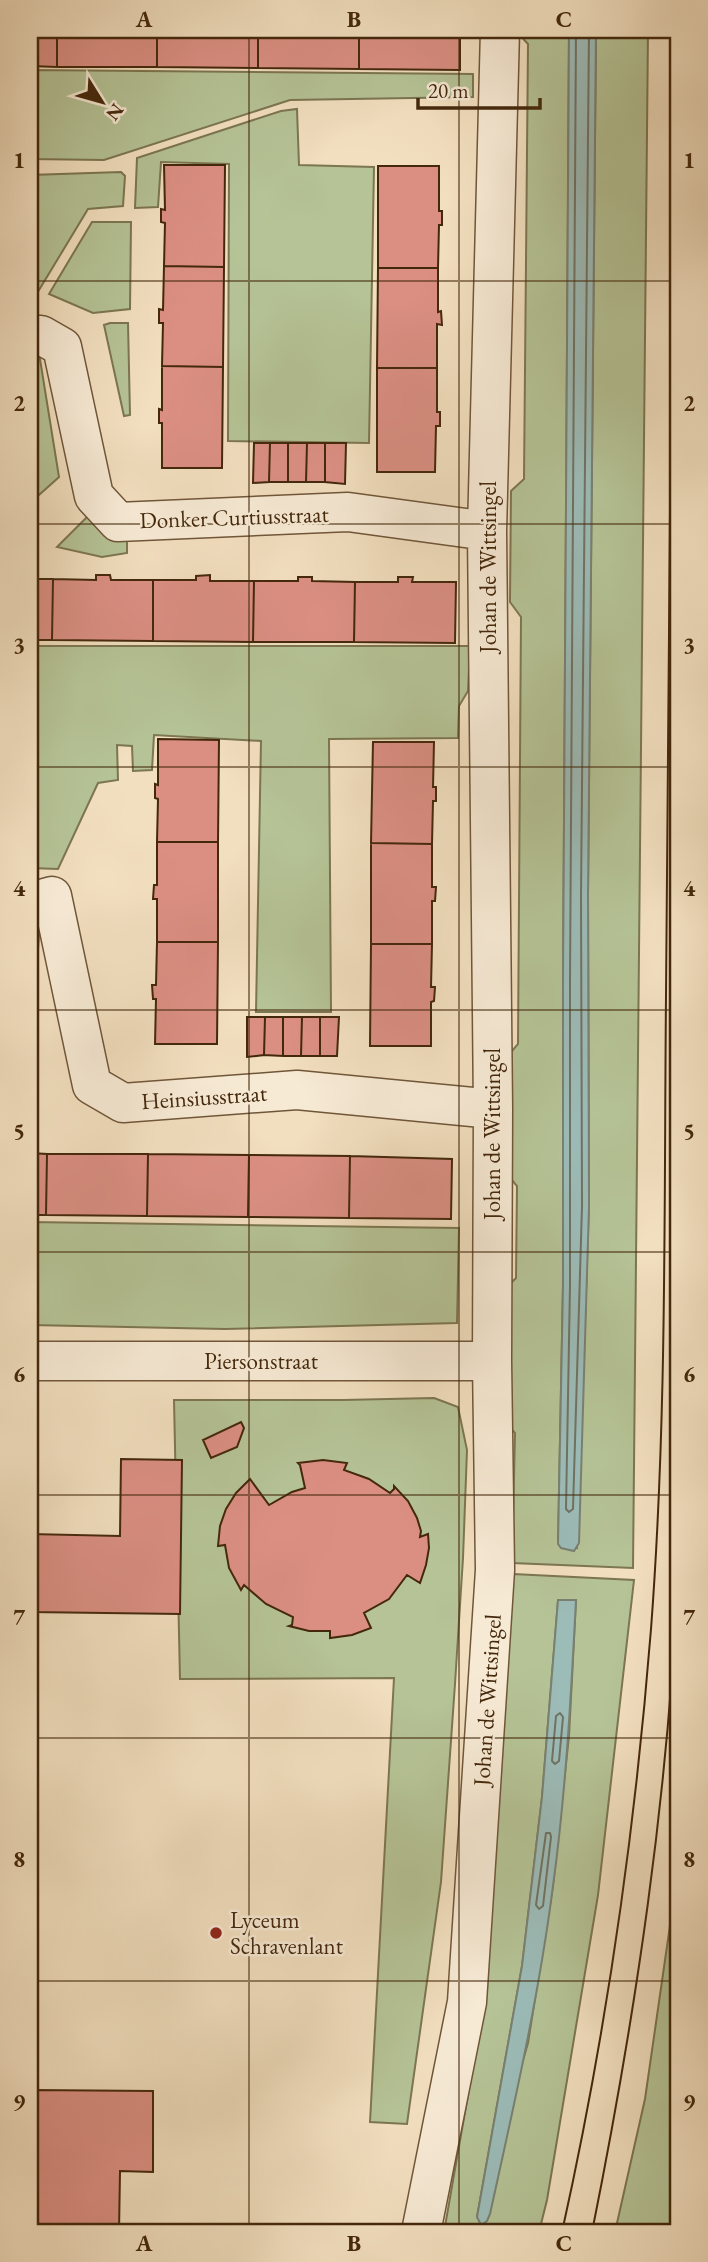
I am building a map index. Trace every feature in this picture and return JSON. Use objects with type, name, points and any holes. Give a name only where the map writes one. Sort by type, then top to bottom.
[{"type":"street","name":"Johan de Wittsingel","points":[[421,2232],[467,2002],[495,1570],[487,531],[500,30]]},
{"type":"street","name":"Donker Curtiusstraat","points":[[30,336],[41,335],[62,347],[94,496],[118,522],[348,512],[487,531]]},
{"type":"street","name":"Heinsiusstraat","points":[[30,902],[52,896],[92,1085],[123,1102],[297,1090],[493,1109]]},
{"type":"street","name":"Piersonstraat","points":[[30,1361],[492,1361]]},
{"type":"green space","points":[[515,30],[569,30],[563,1285],[558,1543],[577,1548],[589,1206],[588,894],[596,30],[648,30],[633,1568],[512,1563],[515,1433],[504,1421],[504,1290],[516,1278],[517,1186],[506,1173],[506,1058],[518,1044],[521,617],[510,602],[511,491],[524,479],[528,44]]},
{"type":"green space","points":[[30,70],[473,74],[473,97],[290,100],[104,160],[30,159]]},
{"type":"green space","points":[[297,109],[299,165],[374,167],[369,443],[228,441],[229,164],[161,162],[158,207],[135,208],[137,158],[281,111]]},
{"type":"green space","points":[[121,172],[125,176],[123,206],[88,209],[36,295],[30,295],[30,175]]},
{"type":"green space","points":[[92,222],[131,222],[130,309],[93,313],[49,294]]},
{"type":"green space","points":[[128,323],[130,415],[124,416],[104,325]]},
{"type":"green space","points":[[30,353],[39,353],[59,477],[30,503]]},
{"type":"green space","points":[[89,515],[127,539],[127,553],[102,557],[57,547]]},
{"type":"green space","points":[[30,646],[470,646],[468,691],[459,706],[458,738],[329,739],[331,1012],[256,1012],[261,741],[154,735],[152,770],[133,771],[132,746],[117,745],[118,780],[98,783],[58,869],[30,868]]},
{"type":"green space","points":[[39,934],[30,1074],[30,937]]},
{"type":"green space","points":[[30,1222],[459,1228],[457,1323],[225,1329],[30,1325]]},
{"type":"green space","points":[[434,1398],[458,1407],[467,1450],[463,1558],[441,1882],[407,2124],[370,2122],[394,1678],[180,1679],[174,1400]]},
{"type":"green space","points":[[513,1574],[634,1580],[598,1895],[547,2200],[539,2232],[444,2232],[485,1998]],"holes":[[[576,1600],[569,1736],[553,1885],[528,2043],[477,2217],[522,1966],[542,1797],[558,1601]]]},
{"type":"green space","points":[[678,1870],[678,2197],[672,2232],[615,2232],[645,2099]]},
{"type":"water","points":[[569,30],[596,30],[588,894],[589,1206],[579,1543],[574,1551],[561,1548],[558,1544],[563,1285]]},
{"type":"water","points":[[558,1600],[576,1600],[568,1743],[558,1850],[541,1968],[525,2050],[490,2214],[487,2221],[481,2225],[477,2217],[522,1966],[542,1797]]},
{"type":"building","points":[[30,30],[57,30],[57,67],[30,66]]},
{"type":"building","points":[[57,30],[157,30],[157,67],[57,67]]},
{"type":"building","points":[[157,30],[258,30],[258,68],[157,67]]},
{"type":"building","points":[[258,30],[359,30],[359,69],[258,68]]},
{"type":"building","points":[[359,30],[460,30],[460,70],[359,69]]},
{"type":"building","points":[[164,165],[225,165],[224,267],[164,266],[165,223],[161,222],[161,209],[165,210]]},
{"type":"building","points":[[378,166],[439,166],[439,211],[442,211],[442,225],[439,225],[438,268],[378,268]]},
{"type":"building","points":[[164,266],[224,267],[223,367],[162,366],[163,323],[159,323],[159,309],[163,310]]},
{"type":"building","points":[[378,268],[438,268],[438,312],[441,311],[442,325],[437,324],[437,368],[377,368]]},
{"type":"building","points":[[162,366],[223,367],[222,468],[162,468],[162,423],[159,423],[159,409],[162,410]]},
{"type":"building","points":[[377,368],[437,368],[437,412],[440,412],[440,426],[436,426],[435,472],[377,472]]},
{"type":"building","points":[[254,443],[270,443],[269,482],[253,483]]},
{"type":"building","points":[[270,443],[288,443],[288,482],[269,482]]},
{"type":"building","points":[[288,443],[307,443],[306,482],[288,482]]},
{"type":"building","points":[[307,443],[325,443],[325,482],[306,482]]},
{"type":"building","points":[[325,443],[346,443],[345,484],[325,482]]},
{"type":"building","points":[[96,575],[110,575],[111,580],[153,580],[153,641],[52,640],[53,579],[96,580]]},
{"type":"building","points":[[210,575],[210,581],[254,581],[253,642],[153,641],[153,580],[196,580],[196,576]]},
{"type":"building","points":[[298,577],[312,577],[312,581],[355,582],[354,642],[253,642],[254,581],[298,581]]},
{"type":"building","points":[[398,577],[413,577],[412,582],[456,582],[455,643],[354,642],[355,582],[398,582]]},
{"type":"building","points":[[30,579],[53,579],[52,640],[30,640]]},
{"type":"building","points":[[158,739],[219,740],[218,842],[157,842],[158,799],[155,798],[155,784],[158,785]]},
{"type":"building","points":[[373,742],[434,742],[433,787],[436,787],[436,801],[433,801],[432,844],[371,843]]},
{"type":"building","points":[[157,842],[218,842],[218,942],[157,942],[157,899],[153,899],[154,885],[157,885]]},
{"type":"building","points":[[371,843],[432,844],[432,887],[436,887],[435,901],[432,901],[432,944],[371,944]]},
{"type":"building","points":[[157,942],[218,942],[217,1044],[155,1044],[156,999],[153,999],[152,985],[156,985]]},
{"type":"building","points":[[371,944],[432,944],[431,987],[435,987],[434,1001],[431,1002],[431,1046],[370,1046]]},
{"type":"building","points":[[247,1017],[265,1017],[264,1055],[247,1057]]},
{"type":"building","points":[[265,1017],[283,1017],[283,1056],[264,1055]]},
{"type":"building","points":[[283,1017],[302,1017],[301,1056],[283,1056]]},
{"type":"building","points":[[302,1017],[320,1017],[320,1056],[301,1056]]},
{"type":"building","points":[[320,1017],[339,1017],[337,1056],[320,1056]]},
{"type":"building","points":[[30,1153],[47,1154],[46,1215],[30,1215]]},
{"type":"building","points":[[47,1154],[148,1154],[147,1216],[46,1215]]},
{"type":"building","points":[[148,1154],[249,1155],[248,1217],[147,1216]]},
{"type":"building","points":[[249,1155],[350,1156],[349,1218],[248,1217]]},
{"type":"building","points":[[350,1156],[452,1159],[451,1219],[349,1218]]},
{"type":"building","points":[[241,1422],[244,1428],[237,1447],[211,1458],[203,1440]]},
{"type":"building","points":[[121,1459],[182,1460],[180,1614],[30,1612],[30,1534],[120,1536]]},
{"type":"building","points":[[323,1460],[347,1463],[344,1470],[369,1479],[390,1493],[394,1486],[408,1501],[417,1518],[420,1537],[428,1534],[429,1548],[420,1583],[407,1575],[389,1599],[364,1613],[371,1628],[352,1635],[330,1638],[330,1631],[309,1631],[289,1626],[292,1625],[293,1617],[266,1604],[244,1585],[241,1590],[229,1568],[225,1545],[218,1546],[220,1526],[226,1509],[236,1493],[250,1479],[269,1505],[305,1488],[298,1463]]},
{"type":"building","points":[[30,2090],[153,2091],[153,2172],[120,2171],[119,2232],[30,2232]]},
{"type":"tram line","points":[[562,2232],[592,2083],[617,1932],[637,1781],[656,1550],[664,1312],[674,30]]},
{"type":"tram line","points":[[592,2232],[623,2068],[648,1904],[667,1740],[678,1574]]},
{"type":"place","name":"Lyceum Schravenlant","points":[[216,1933]]}]
